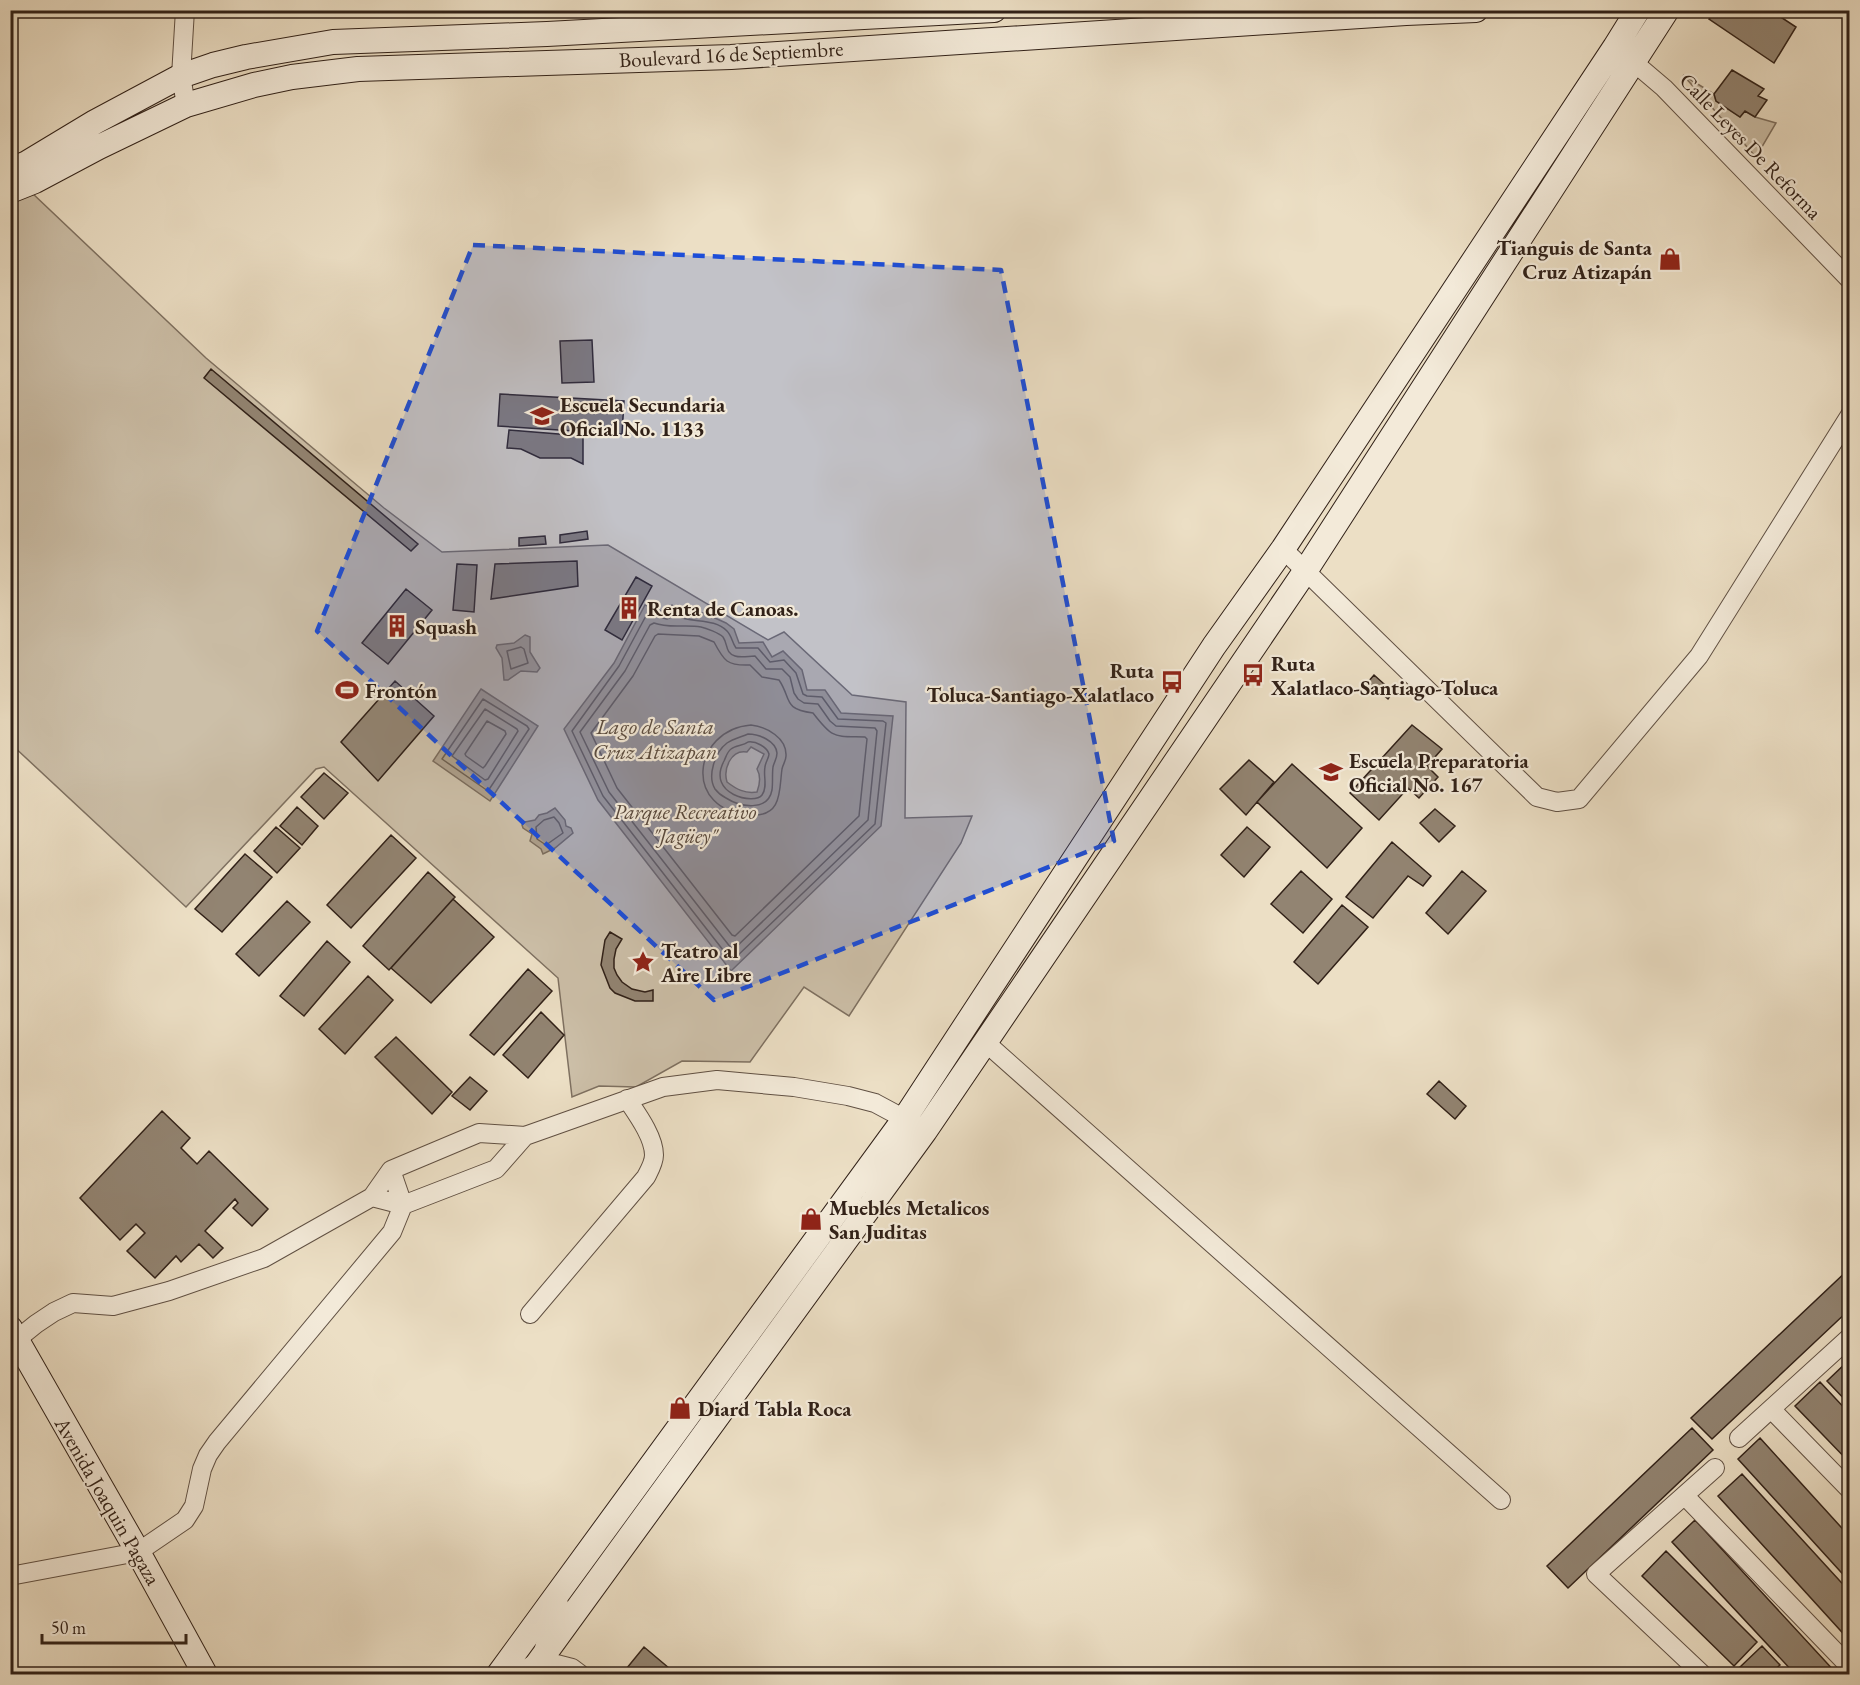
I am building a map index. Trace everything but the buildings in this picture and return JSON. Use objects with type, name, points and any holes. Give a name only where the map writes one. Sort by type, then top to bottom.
[{"type":"main road","name":"Boulevard 16 de Septiembre","points":[[10,170],[27,163],[95,122],[181,76],[246,57],[333,42],[547,34],[994,10]]},
{"type":"main road","name":"Boulevard 16 de Septiembre","points":[[10,191],[35,181],[186,105],[244,87],[292,77],[358,69],[731,57],[1406,12],[1476,10]]},
{"type":"main road","points":[[499,1674],[905,1118],[1214,646],[1283,549],[1616,47],[1638,10]]},
{"type":"main road","points":[[539,1670],[925,1131],[1306,570],[1667,10]]},
{"type":"main road","points":[[984,11],[985,39]]},
{"type":"main road","name":"Avenida Joaquin Pagaza","points":[[13,1338],[138,1552],[205,1674]]},
{"type":"street","points":[[185,10],[181,76],[186,105]]},
{"type":"street","name":"Calle Leyes De Reforma","points":[[1616,47],[1664,88],[1850,280]]},
{"type":"street","points":[[1283,549],[1537,797],[1557,802],[1579,799],[1699,656],[1850,415]]},
{"type":"street","points":[[985,1042],[1501,1500]]},
{"type":"street","points":[[13,1338],[73,1303],[114,1306],[169,1291],[264,1258],[372,1197],[392,1170],[479,1133],[525,1136],[663,1087],[717,1080],[794,1087],[848,1096],[875,1103],[925,1131]]},
{"type":"street","points":[[530,1314],[646,1178],[651,1168],[655,1157],[653,1146],[644,1126],[627,1099]]},
{"type":"street","points":[[372,1197],[403,1205],[495,1169],[525,1136]]},
{"type":"street","points":[[10,1576],[138,1552],[185,1520],[194,1506],[202,1469],[212,1448],[392,1232],[403,1205],[392,1170]]},
{"type":"street","points":[[1739,1438],[1850,1337]]},
{"type":"street","points":[[1771,1409],[1850,1490]]},
{"type":"street","points":[[1702,1674],[1596,1574],[1715,1468]]},
{"type":"street","points":[[1685,1496],[1850,1667]]},
{"type":"street","points":[[539,1670],[550,1625],[569,1580]]},
{"type":"street","points":[[516,1674],[572,1668],[580,1674]]},
{"type":"highlighted area","points":[[473,245],[1001,270],[1114,841],[714,1000],[317,631]]},
{"type":"green space","points":[[1683,75],[1714,94],[1716,101],[1740,117],[1745,111],[1755,117],[1776,123],[1756,157]]},
{"type":"green space","name":"Parque Recreativo \"Jagüey\"","points":[[31,192],[206,358],[384,508],[442,552],[608,545],[768,640],[784,632],[852,695],[906,702],[905,818],[972,816],[961,843],[849,1016],[804,987],[750,1062],[682,1061],[636,1087],[599,1086],[572,1097],[558,978],[324,767],[316,769],[186,907],[11,744],[10,200]]},
{"type":"water","name":"Lago de Santa Cruz Atizapan","points":[[645,605],[667,613],[672,605],[683,613],[704,613],[726,623],[734,629],[739,643],[763,642],[772,657],[783,651],[802,670],[807,690],[825,690],[841,713],[893,716],[881,826],[731,971],[598,800],[564,729],[614,663]],"holes":[[[751,747],[764,754],[757,769],[760,780],[757,792],[741,790],[727,782],[727,766],[733,757],[741,752],[747,752]]]},
{"type":"water","points":[[525,635],[530,637],[530,652],[540,668],[537,672],[521,671],[508,680],[504,680],[502,658],[496,648],[497,645],[514,643]]},
{"type":"water","points":[[481,689],[538,726],[490,801],[433,761]]},
{"type":"water","points":[[555,808],[573,833],[555,848],[543,854],[541,849],[530,841],[532,834],[522,825]]},
{"type":"place","name":"Tianguis de Santa Cruz Atizapán","points":[[1670,259]]},
{"type":"place","name":"Escuela Secundaria Oficial No. 1133","points":[[542,416]]},
{"type":"place","name":"Renta de Canoas.","points":[[629,608]]},
{"type":"place","name":"Squash","points":[[397,626]]},
{"type":"place","name":"Ruta Xalatlaco-Santiago-Toluca","points":[[1253,675]]},
{"type":"place","name":"Ruta Toluca-Santiago-Xalatlaco","points":[[1172,682]]},
{"type":"place","name":"Frontón","points":[[347,690]]},
{"type":"place","name":"Escuela Preparatoria Oficial No. 167","points":[[1331,772]]},
{"type":"place","name":"Teatro al Aire Libre","points":[[643,962]]},
{"type":"place","name":"Muebles Metalicos San Juditas","points":[[811,1219]]},
{"type":"place","name":"Diard Tabla Roca","points":[[680,1408]]}]
